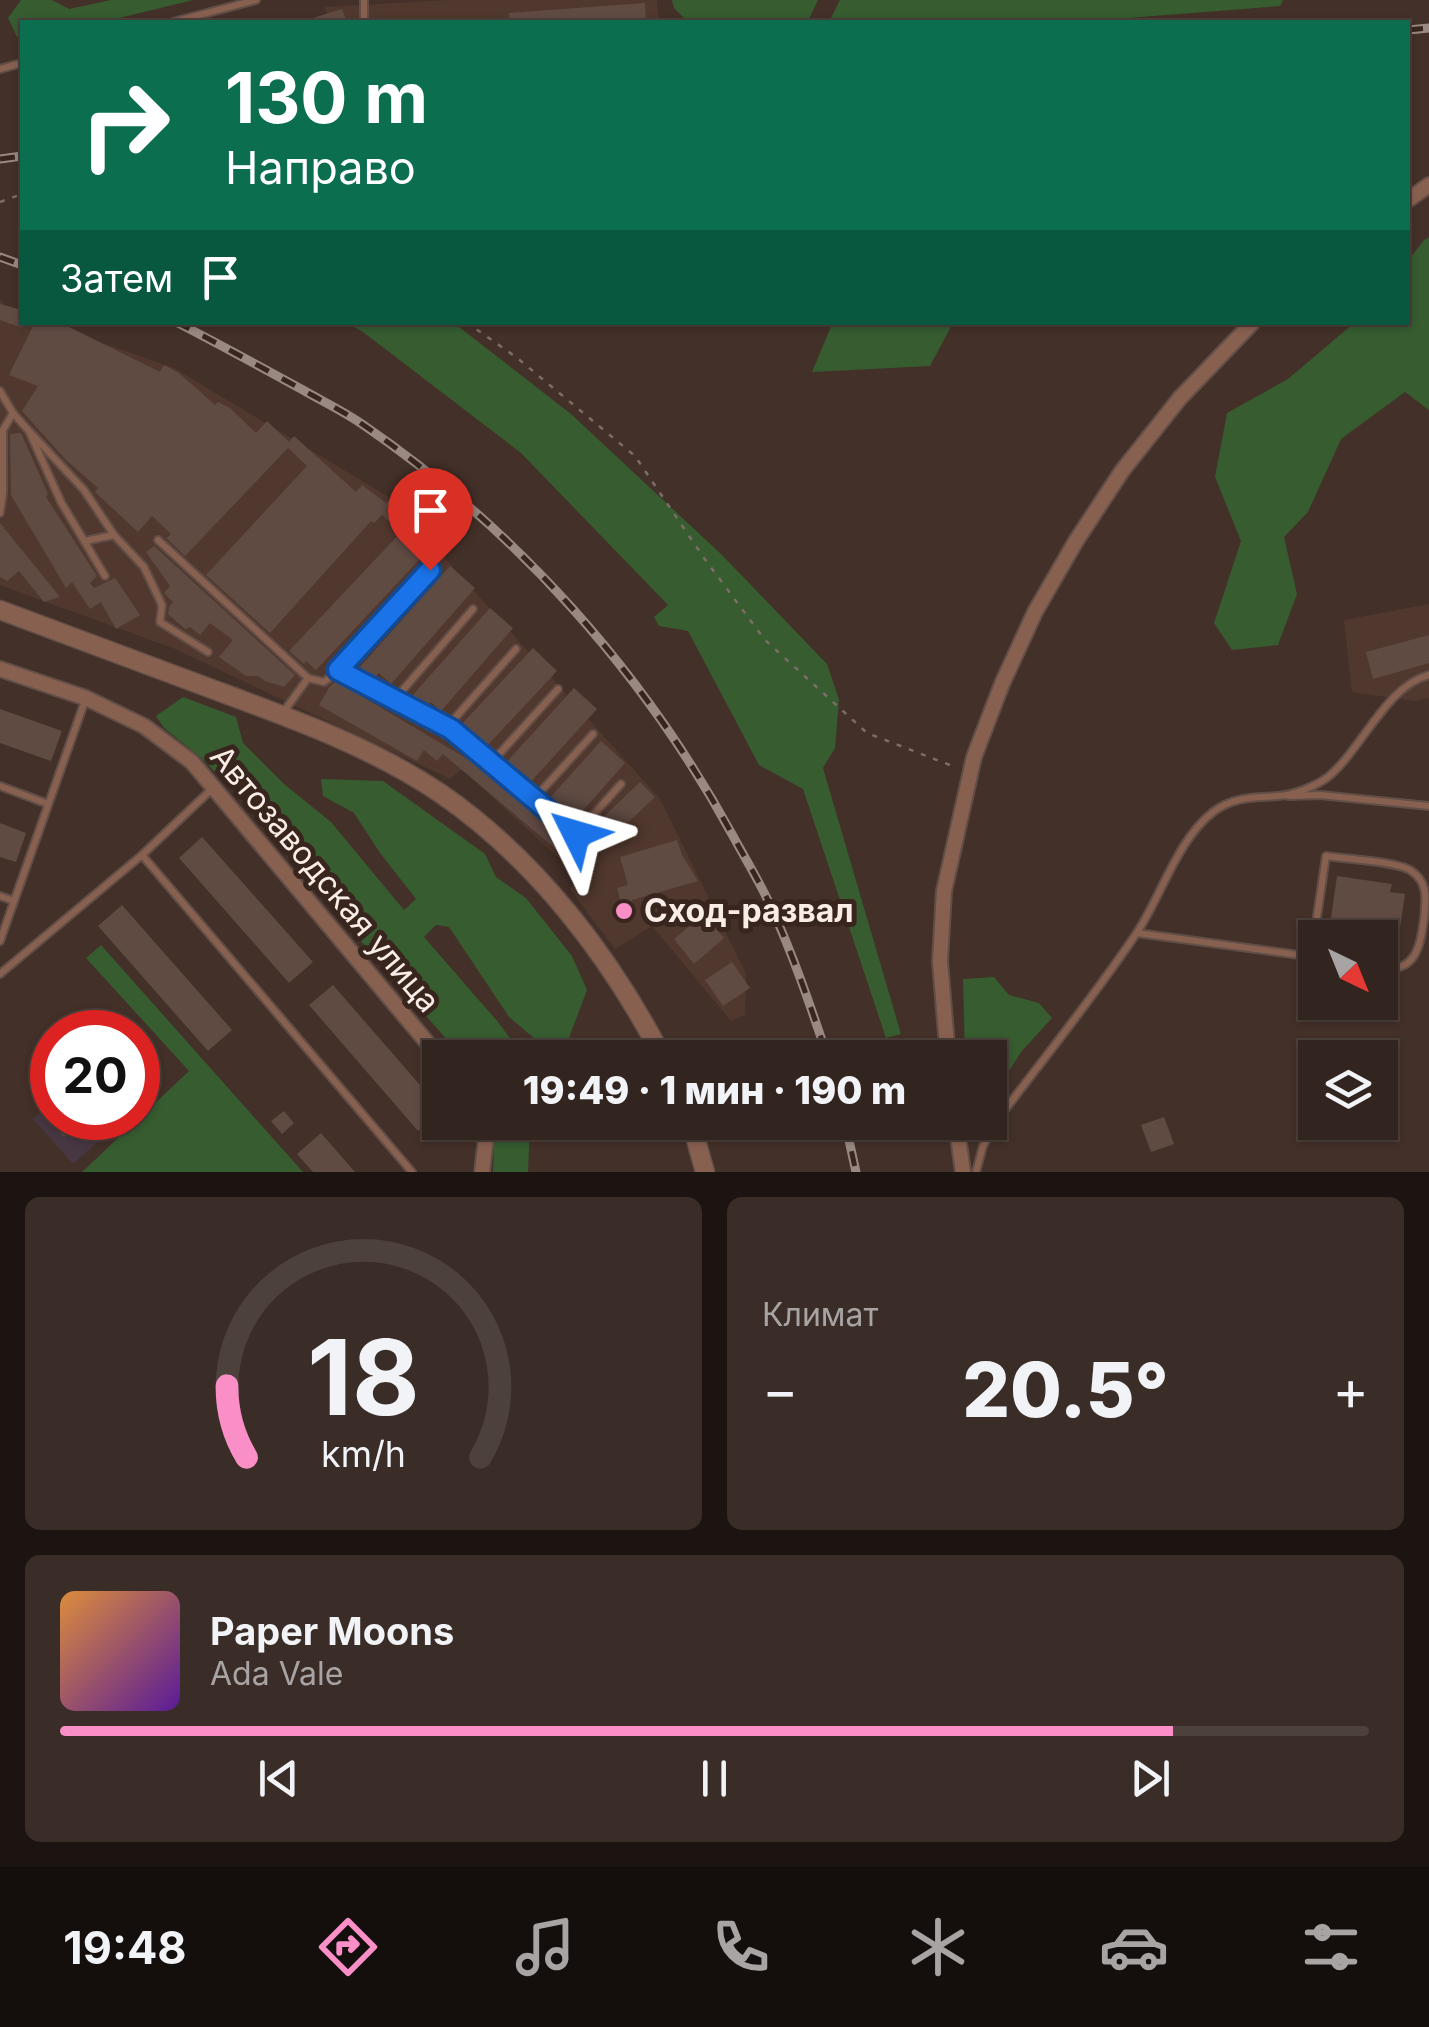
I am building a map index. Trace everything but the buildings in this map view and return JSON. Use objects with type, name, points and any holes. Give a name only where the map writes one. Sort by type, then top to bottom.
[{"type":"street","points":[[946,1040],[940,962],[944,891],[974,757],[1002,684],[1076,541],[1122,471],[1180,398],[1251,325]]},
{"type":"street","points":[[0,610],[338,738],[396,766],[440,794],[482,825],[560,903],[639,1011],[654,1040]]},
{"type":"street","name":"Автозаводская улица","points":[[0,669],[86,698],[144,726],[192,762],[425,1040]]},
{"type":"street","points":[[482,1172],[486,1140]]},
{"type":"street","points":[[696,1140],[704,1172]]},
{"type":"street","points":[[959,1140],[963,1172]]},
{"type":"lane","points":[[181,20],[256,0]]},
{"type":"lane","points":[[0,391],[13,413],[84,490],[114,535],[144,566],[162,605],[160,622],[208,652]]},
{"type":"lane","points":[[0,513],[3,430],[13,413]]},
{"type":"lane","points":[[29,431],[61,502],[106,576]]},
{"type":"lane","points":[[85,541],[114,535]]},
{"type":"lane","points":[[158,540],[308,678],[324,682],[430,570]]},
{"type":"lane","points":[[395,699],[473,609]]},
{"type":"lane","points":[[448,727],[516,649]]},
{"type":"lane","points":[[338,670],[448,727],[576,834],[621,784]]},
{"type":"lane","points":[[1282,796],[1326,779],[1402,690],[1429,674]]},
{"type":"lane","points":[[281,715],[308,678]]},
{"type":"lane","points":[[491,763],[558,690]]},
{"type":"lane","points":[[0,940],[86,698]]},
{"type":"lane","points":[[534,799],[593,734]]},
{"type":"lane","points":[[0,786],[48,804]]},
{"type":"lane","points":[[0,974],[142,856],[214,787]]},
{"type":"lane","points":[[976,1172],[983,1146],[998,1119],[1137,932],[1191,836],[1210,814],[1228,802],[1251,796],[1320,796],[1426,806],[1429,819]]},
{"type":"lane","points":[[142,856],[412,1172]]},
{"type":"lane","points":[[1318,920],[1326,856],[1411,870],[1424,884],[1427,895],[1420,944],[1415,956],[1398,968]]},
{"type":"lane","points":[[0,896],[14,901]]},
{"type":"lane","points":[[1137,932],[1298,955]]},
{"type":"path","points":[[470,325],[516,357],[636,456],[765,640],[867,734],[970,774]]},
{"type":"shaded area","points":[[447,0],[657,0],[659,20],[328,20],[325,7]]},
{"type":"shaded area","points":[[0,299],[8,309],[20,314],[20,325],[51,325],[174,368],[392,499],[660,799],[746,974],[745,1015],[731,1021],[652,926],[615,949],[570,889],[580,878],[462,769],[450,779],[175,649],[0,585]]},
{"type":"shaded area","points":[[1429,604],[1429,698],[1415,701],[1352,692],[1344,620]]},
{"type":"shaded area","points":[[52,1140],[100,1140],[73,1164]]},
{"type":"green space","points":[[21,0],[52,0],[69,9],[111,0],[193,0],[111,20],[20,20],[20,37],[8,18]]},
{"type":"green space","points":[[672,0],[818,0],[807,20],[686,20]]},
{"type":"green space","points":[[840,0],[1283,0],[1280,6],[1102,20],[830,20]]},
{"type":"green space","points":[[1429,237],[1429,410],[1405,392],[1341,439],[1308,512],[1284,537],[1297,594],[1278,645],[1232,650],[1214,623],[1241,541],[1215,477],[1227,413],[1288,379],[1352,325],[1410,325],[1410,258]]},
{"type":"green space","points":[[351,325],[457,325],[571,414],[721,554],[827,664],[839,700],[835,748],[823,768],[901,1034],[886,1038],[803,789],[759,765],[688,631],[659,626],[654,617],[668,605],[521,453]]},
{"type":"green space","points":[[832,325],[952,325],[930,366],[812,372]]},
{"type":"green space","points":[[183,697],[236,717],[243,743],[284,784],[331,822],[404,910],[416,899],[354,813],[323,796],[321,779],[383,781],[485,854],[496,877],[526,898],[572,956],[587,990],[568,1040],[536,1040],[509,1017],[449,927],[436,925],[424,937],[511,1040],[447,1040],[254,810],[164,728],[156,716]]},
{"type":"green space","points":[[101,945],[159,1010],[133,1010],[86,958]]},
{"type":"green space","points":[[994,977],[1009,995],[1039,1003],[1052,1018],[1007,1074],[1007,1040],[965,1040],[963,979]]},
{"type":"green space","points":[[160,1011],[303,1172],[82,1172],[116,1140],[160,1140],[160,1098],[189,1071],[160,1039]]},
{"type":"green space","points":[[494,1140],[529,1140],[528,1172],[493,1172]]},
{"type":"railway","points":[[1410,30],[1429,28]]},
{"type":"railway","points":[[0,159],[20,156]]},
{"type":"railway","points":[[0,257],[20,264]]},
{"type":"railway","points":[[182,325],[340,410],[419,465],[524,557],[572,608],[617,661],[698,775],[763,890],[822,1040]]},
{"type":"railway","points":[[849,1140],[856,1172]]},
{"type":"place","name":"Сход-развал","points":[[624,911]]},
{"type":"route","points":[[430,570],[338,670],[451,729],[576,834]]}]
